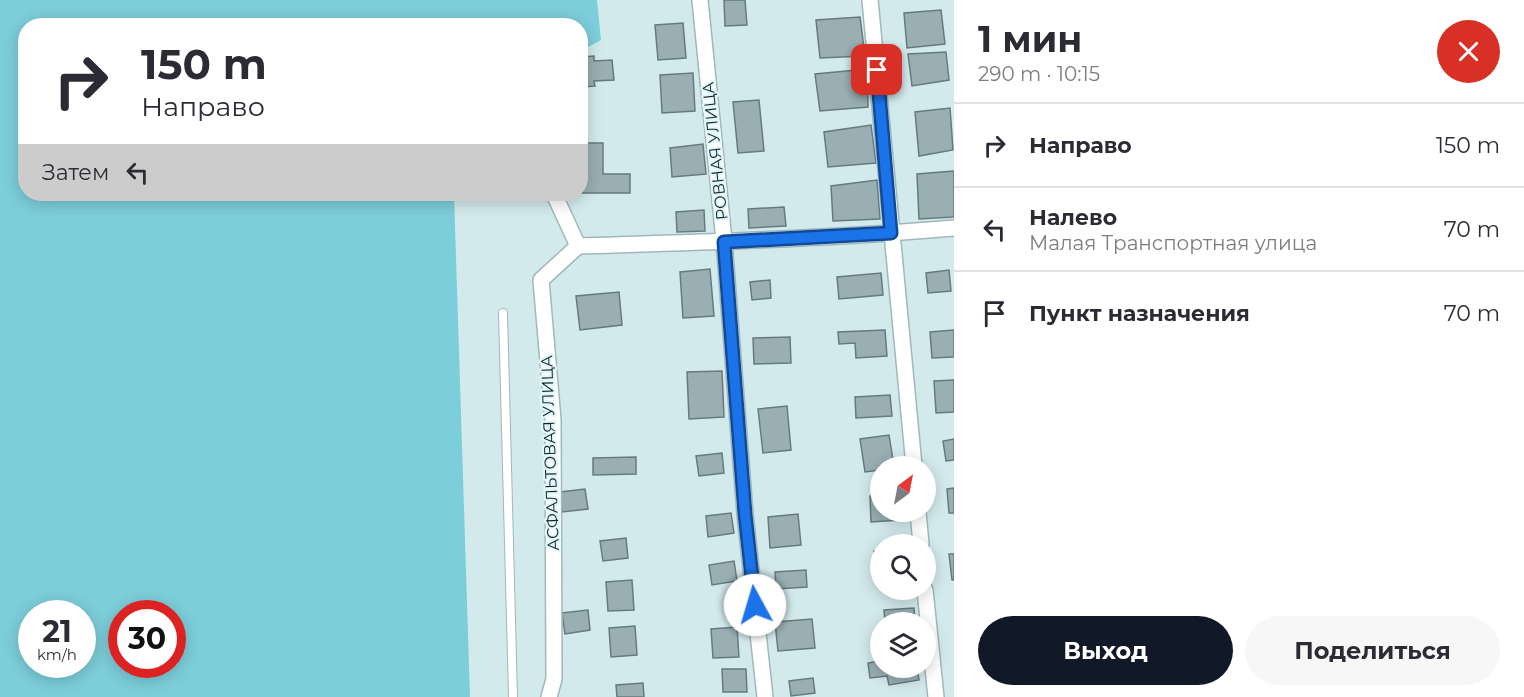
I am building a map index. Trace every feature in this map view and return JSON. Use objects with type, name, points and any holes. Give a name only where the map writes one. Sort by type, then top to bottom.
[{"type":"street","name":"РОВНАЯ УЛИЦА","points":[[700,0],[724,242],[745,514],[765,697]]},
{"type":"street","points":[[870,0],[913,456]]},
{"type":"street","points":[[557,201],[578,246],[724,242],[954,228]]},
{"type":"street","name":"АСФАЛЬТОВАЯ УЛИЦА","points":[[549,697],[554,679],[553,420],[541,280],[578,246]]},
{"type":"street","points":[[927,600],[936,697]]},
{"type":"lane","points":[[503,313],[513,697]]},
{"type":"shaded area","points":[[0,0],[597,0],[601,40],[588,47],[588,18],[18,18],[18,201],[454,201],[470,697],[0,697]]},
{"type":"building","points":[[724,0],[745,0],[747,25],[725,26]]},
{"type":"building","points":[[941,10],[945,44],[907,48],[904,13]]},
{"type":"building","points":[[860,17],[865,56],[820,58],[816,20]]},
{"type":"building","points":[[683,23],[686,58],[658,60],[655,25]]},
{"type":"building","points":[[946,52],[949,80],[912,86],[908,54]]},
{"type":"building","points":[[588,56],[594,56],[594,61],[612,60],[614,80],[594,81],[595,86],[588,86]]},
{"type":"building","points":[[867,69],[868,107],[820,111],[815,74]]},
{"type":"building","points":[[693,73],[695,111],[662,113],[660,75]]},
{"type":"building","points":[[759,100],[764,151],[738,153],[733,102]]},
{"type":"building","points":[[950,108],[953,150],[919,156],[915,112]]},
{"type":"building","points":[[871,125],[876,163],[828,167],[824,132]]},
{"type":"building","points":[[588,143],[603,143],[603,174],[630,174],[630,193],[588,193]]},
{"type":"building","points":[[703,144],[706,174],[672,177],[670,148]]},
{"type":"building","points":[[954,171],[954,217],[919,219],[917,174]]},
{"type":"building","points":[[877,180],[880,219],[833,221],[831,186]]},
{"type":"building","points":[[784,207],[786,226],[749,228],[748,209]]},
{"type":"building","points":[[704,210],[705,231],[677,232],[676,212]]},
{"type":"building","points":[[710,269],[714,316],[683,318],[680,272]]},
{"type":"building","points":[[949,270],[951,291],[928,293],[926,273]]},
{"type":"building","points":[[881,273],[883,295],[839,299],[837,277]]},
{"type":"building","points":[[770,280],[771,298],[752,300],[750,282]]},
{"type":"building","points":[[619,292],[622,325],[580,330],[576,296]]},
{"type":"building","points":[[885,330],[887,356],[856,358],[855,343],[839,344],[838,332]]},
{"type":"building","points":[[954,330],[954,357],[932,358],[930,332]]},
{"type":"building","points":[[790,337],[791,363],[754,364],[753,338]]},
{"type":"building","points":[[722,371],[724,417],[689,419],[687,372]]},
{"type":"building","points":[[954,380],[954,412],[936,413],[934,381]]},
{"type":"building","points":[[890,395],[892,416],[856,418],[855,397]]},
{"type":"building","points":[[787,406],[791,450],[763,453],[758,409]]},
{"type":"building","points":[[889,435],[892,456],[870,456],[870,471],[865,472],[860,439]]},
{"type":"building","points":[[954,439],[954,460],[946,461],[943,441]]},
{"type":"building","points":[[722,453],[724,473],[699,476],[696,456]]},
{"type":"building","points":[[636,457],[636,474],[593,475],[593,458]]},
{"type":"building","points":[[954,488],[954,513],[949,513],[947,489]]},
{"type":"building","points":[[585,489],[588,509],[562,512],[560,492]]},
{"type":"building","points":[[731,513],[734,533],[708,537],[706,516]]},
{"type":"building","points":[[798,514],[801,545],[770,548],[768,517]]},
{"type":"building","points":[[626,538],[628,558],[603,561],[600,541]]},
{"type":"building","points":[[949,554],[954,554],[954,580],[952,580]]},
{"type":"building","points":[[734,561],[737,581],[712,585],[709,565]]},
{"type":"building","points":[[806,570],[807,587],[776,589],[775,572]]},
{"type":"building","points":[[632,580],[634,610],[608,611],[606,582]]},
{"type":"building","points":[[914,608],[914,612],[884,612],[884,610]]},
{"type":"building","points":[[588,610],[590,630],[565,634],[562,613]]},
{"type":"building","points":[[812,619],[815,648],[778,651],[775,622]]},
{"type":"building","points":[[635,626],[637,655],[611,657],[609,628]]},
{"type":"building","points":[[737,627],[739,657],[713,658],[711,629]]},
{"type":"building","points":[[722,669],[746,669],[747,692],[723,692]]},
{"type":"building","points":[[813,678],[815,693],[791,696],[789,681]]},
{"type":"building","points":[[887,678],[919,678],[919,680],[889,685]]},
{"type":"building","points":[[643,683],[644,697],[617,697],[616,685]]},
{"type":"route","points":[[755,605],[745,514],[724,242],[891,233],[877,70]]}]
